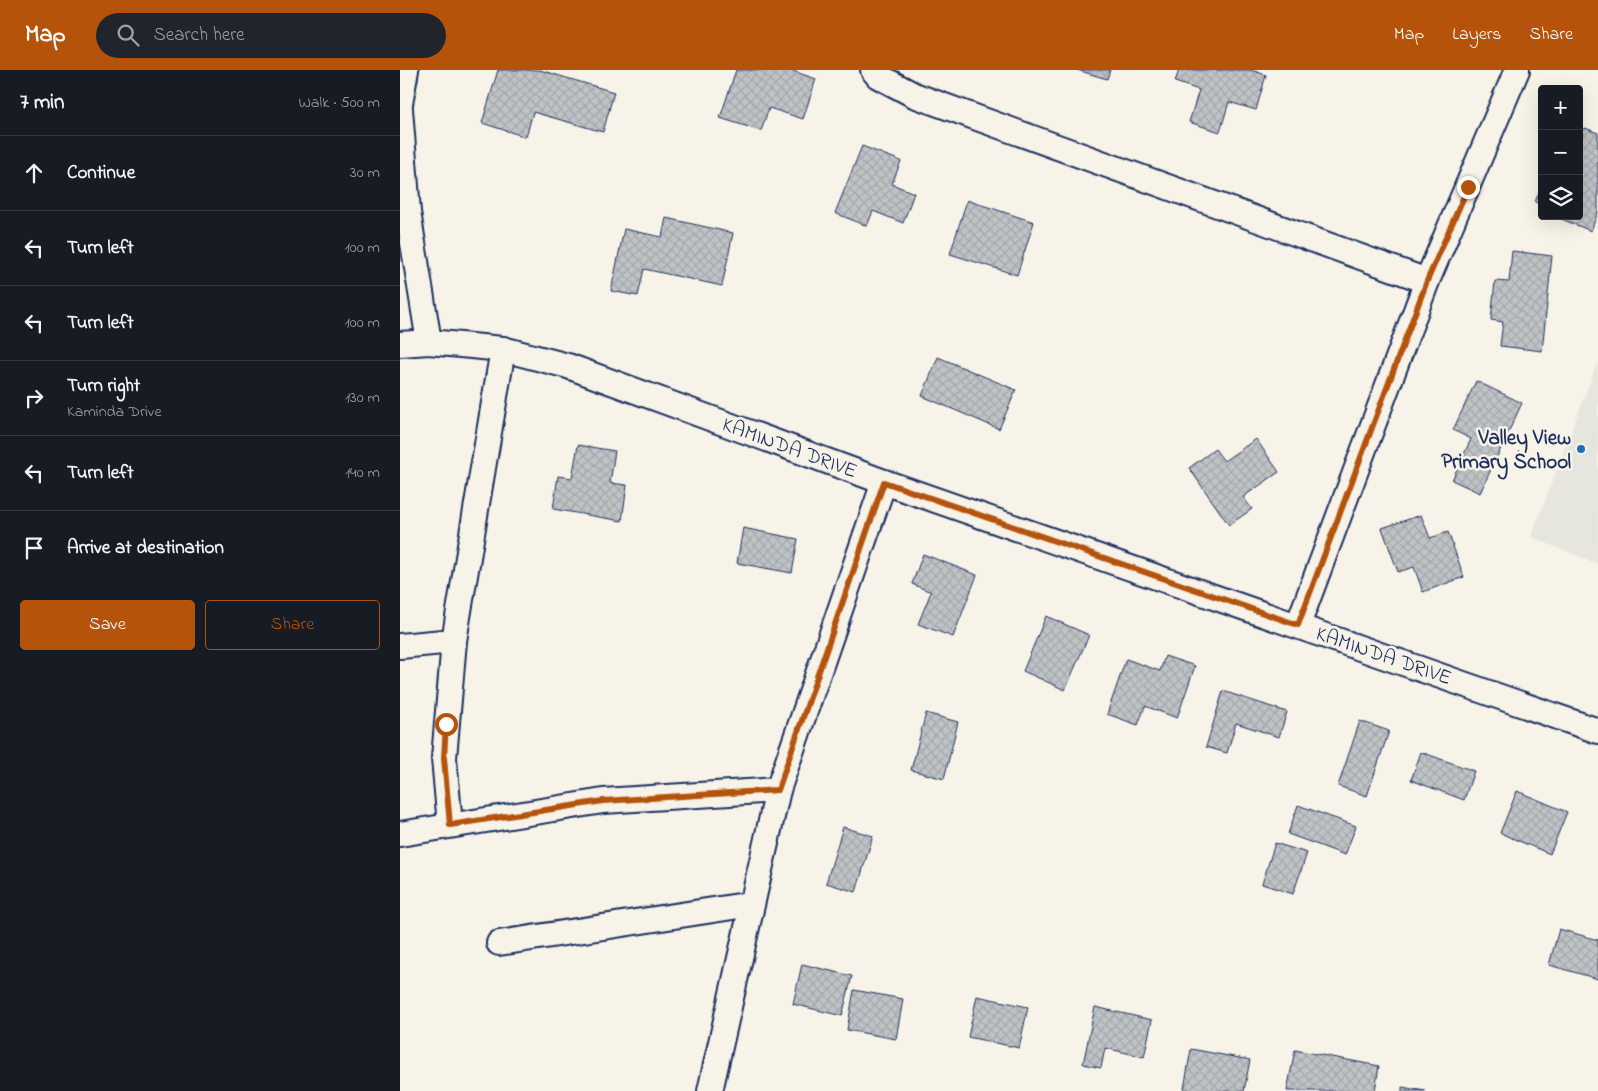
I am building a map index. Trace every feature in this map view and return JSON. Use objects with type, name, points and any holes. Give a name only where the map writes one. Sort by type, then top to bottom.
[{"type":"street","points":[[400,104],[406,70]]},
{"type":"street","points":[[873,70],[878,76],[914,95],[1427,281]]},
{"type":"street","points":[[1298,625],[1427,281],[1517,70]]},
{"type":"street","points":[[400,109],[408,212],[429,342]]},
{"type":"street","name":"KAMINDA DRIVE","points":[[400,344],[429,342],[503,349],[568,366],[884,482],[1598,730]]},
{"type":"street","points":[[450,825],[444,758],[454,641],[503,349]]},
{"type":"street","points":[[710,1091],[778,790],[884,482]]},
{"type":"street","points":[[400,646],[454,641]]},
{"type":"street","points":[[400,834],[603,801],[778,790]]},
{"type":"street","points":[[499,943],[752,904]]},
{"type":"shaded area","name":"Valley View Primary School","points":[[1598,361],[1598,564],[1531,537]]},
{"type":"building","points":[[498,70],[540,70],[614,92],[603,132],[533,112],[526,137],[482,123]]},
{"type":"building","points":[[736,70],[790,70],[816,79],[803,119],[769,108],[761,131],[720,118]]},
{"type":"building","points":[[1077,70],[1110,70],[1107,79]]},
{"type":"building","points":[[1179,70],[1251,70],[1266,75],[1256,110],[1229,102],[1220,132],[1189,122],[1199,90],[1175,82]]},
{"type":"building","points":[[1585,128],[1598,133],[1598,212],[1591,231],[1564,220],[1583,220],[1583,133]]},
{"type":"building","points":[[862,146],[901,161],[892,184],[914,193],[903,223],[873,211],[867,226],[835,213]]},
{"type":"building","points":[[967,200],[1034,222],[1017,275],[950,254]]},
{"type":"building","points":[[666,218],[733,233],[722,286],[644,269],[638,296],[611,291],[624,229],[662,237]]},
{"type":"building","points":[[1512,251],[1552,256],[1542,351],[1500,346],[1503,322],[1491,320],[1495,281],[1509,282]]},
{"type":"building","points":[[938,357],[1016,390],[999,429],[922,396]]},
{"type":"building","points":[[1476,381],[1522,403],[1480,493],[1452,480],[1471,439],[1453,430]]},
{"type":"building","points":[[1256,439],[1279,472],[1243,497],[1252,509],[1229,525],[1189,468],[1215,449],[1224,461]]},
{"type":"building","points":[[578,445],[615,451],[610,483],[627,485],[622,521],[553,509],[558,476],[572,478]]},
{"type":"building","points":[[1421,515],[1430,538],[1448,532],[1464,577],[1423,592],[1414,567],[1398,572],[1382,528]]},
{"type":"building","points":[[743,528],[798,539],[792,573],[737,563]]},
{"type":"building","points":[[923,554],[977,575],[953,637],[918,624],[931,592],[912,584]]},
{"type":"building","points":[[1046,616],[1089,635],[1065,690],[1023,671]]},
{"type":"building","points":[[1165,656],[1195,666],[1177,718],[1145,706],[1138,725],[1107,714],[1126,659],[1160,671]]},
{"type":"building","points":[[1223,691],[1287,712],[1279,737],[1236,723],[1227,753],[1206,747]]},
{"type":"building","points":[[926,713],[958,722],[944,779],[911,770]]},
{"type":"building","points":[[1360,721],[1389,731],[1367,796],[1338,786]]},
{"type":"building","points":[[1421,752],[1474,771],[1464,800],[1411,780]]},
{"type":"building","points":[[1517,791],[1567,812],[1550,854],[1500,833]]},
{"type":"building","points":[[1298,805],[1356,826],[1345,855],[1288,834]]},
{"type":"building","points":[[843,827],[873,836],[856,892],[826,883]]},
{"type":"building","points":[[1275,843],[1307,853],[1293,894],[1262,884]]},
{"type":"building","points":[[1559,929],[1598,940],[1598,979],[1549,965]]},
{"type":"building","points":[[802,964],[852,976],[842,1016],[793,1004]]},
{"type":"building","points":[[854,990],[903,999],[896,1039],[847,1030]]},
{"type":"building","points":[[977,996],[1028,1007],[1019,1048],[968,1037]]},
{"type":"building","points":[[1095,1007],[1152,1020],[1144,1057],[1105,1048],[1101,1068],[1083,1064]]},
{"type":"building","points":[[1191,1049],[1250,1060],[1244,1091],[1194,1091],[1184,1089]]},
{"type":"building","points":[[1295,1050],[1379,1066],[1375,1091],[1287,1091]]},
{"type":"building","points":[[1402,1087],[1425,1091],[1402,1091]]},
{"type":"place","name":"Valley View Primary School","points":[[1581,449]]},
{"type":"route","points":[[446,724],[444,758],[450,825],[603,801],[778,790],[884,482],[1298,625],[1427,281],[1468,187]]}]
